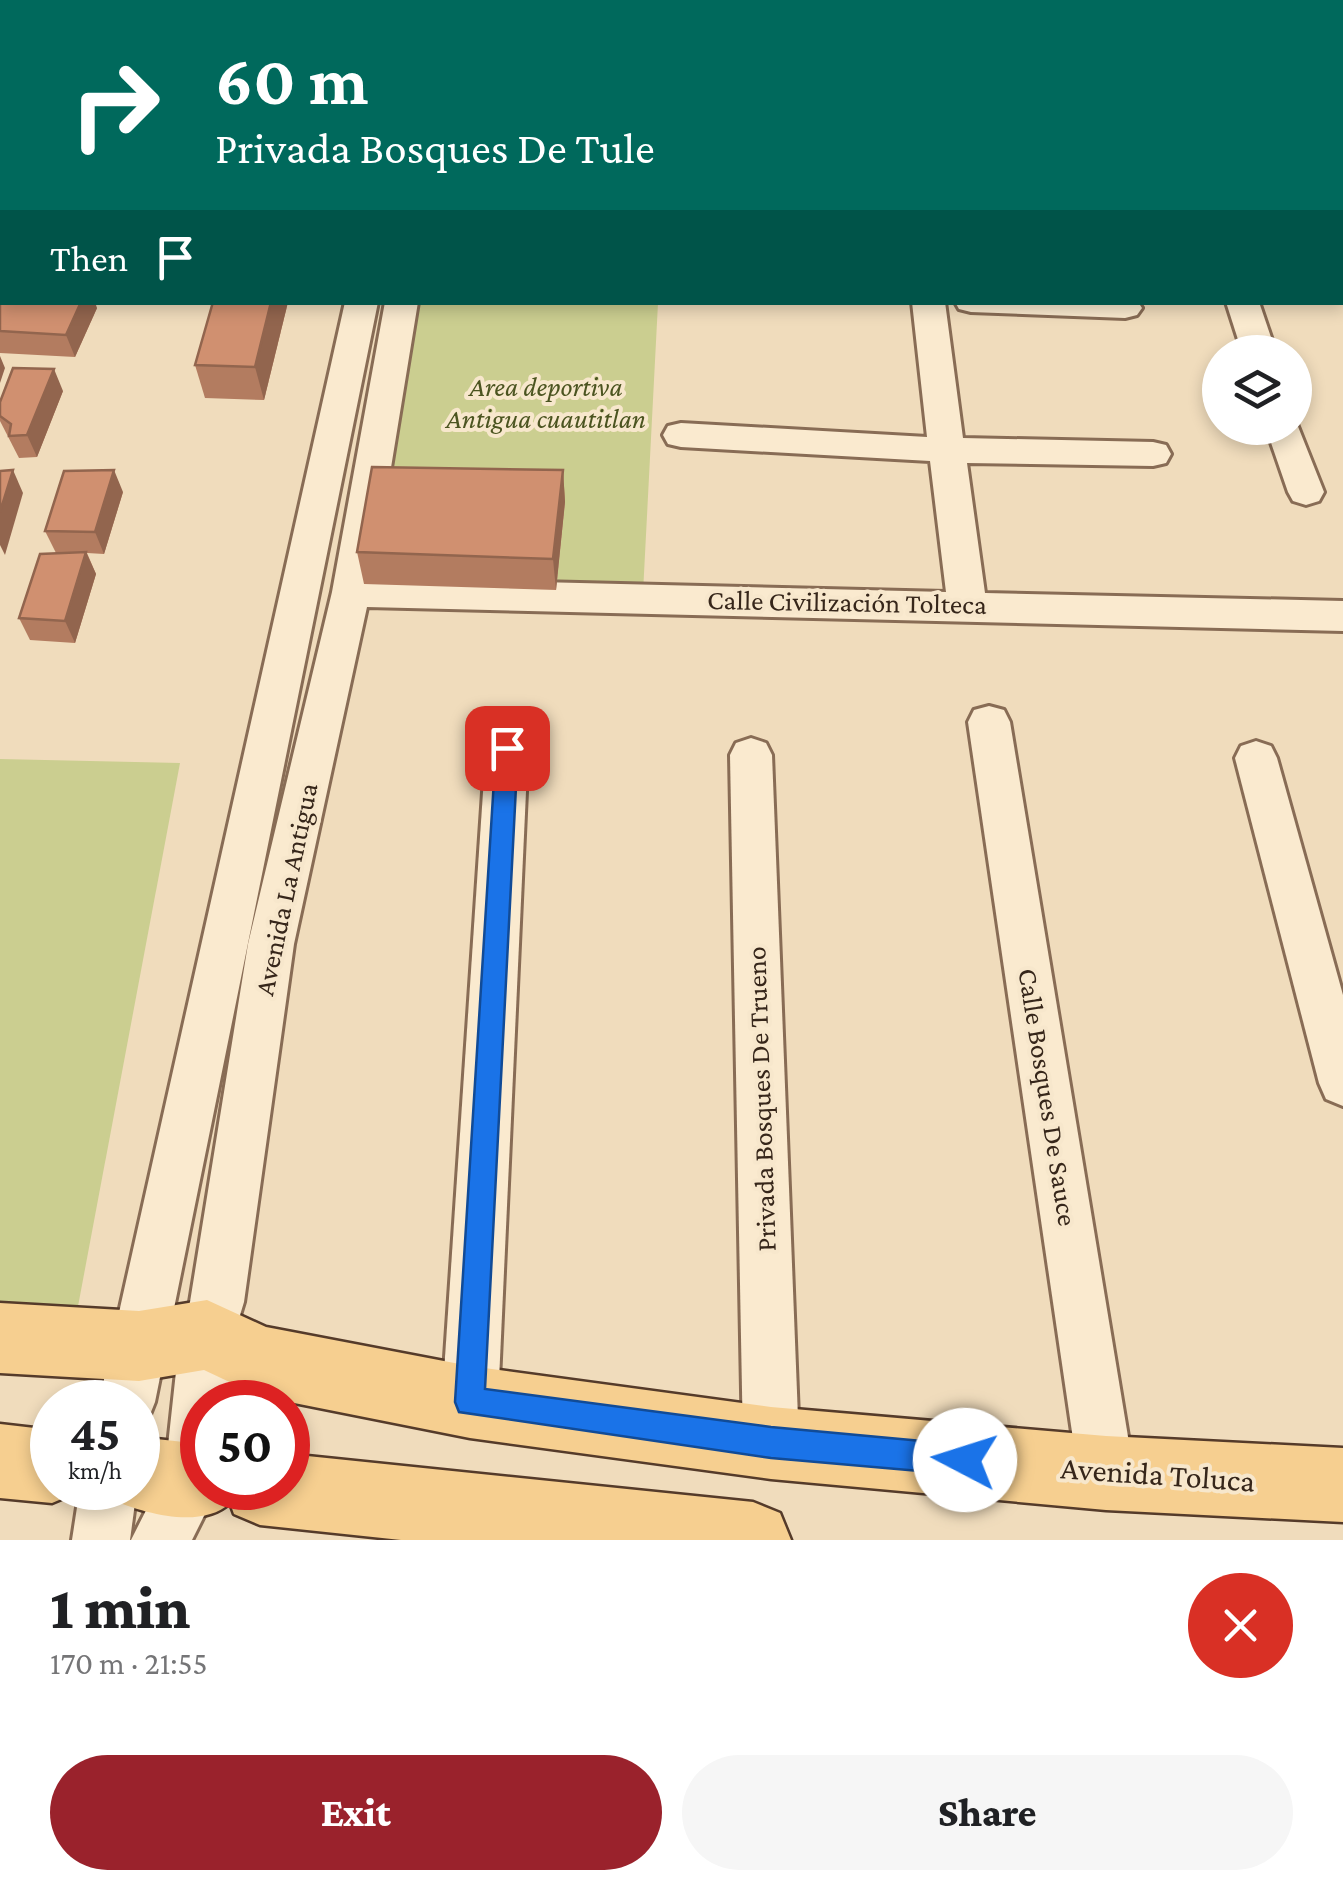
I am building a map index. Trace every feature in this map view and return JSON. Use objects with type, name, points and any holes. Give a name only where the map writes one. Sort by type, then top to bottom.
[{"type":"main road","points":[[0,1338],[133,1374],[207,1335]]},
{"type":"main road","name":"Avenida Toluca","points":[[207,1335],[260,1361],[470,1402],[771,1442],[1106,1473],[1343,1485]]},
{"type":"main road","points":[[0,1461],[30,1464]]},
{"type":"main road","points":[[310,1502],[753,1540]]},
{"type":"street","name":"Avenida La Antigua","points":[[133,1374],[361,305]]},
{"type":"street","name":"Avenida La Antigua","points":[[202,1380],[271,944],[350,592],[401,305]]},
{"type":"street","points":[[928,305],[967,604]]},
{"type":"street","points":[[1048,305],[1126,308]]},
{"type":"street","points":[[1243,305],[1253,335]]},
{"type":"street","points":[[680,435],[948,450],[1153,454]]},
{"type":"street","points":[[1290,445],[1306,492]]},
{"type":"street","name":"Calle Civilización Tolteca","points":[[350,592],[1343,616]]},
{"type":"street","name":"Calle Bosques De Sauce","points":[[989,722],[1106,1473]]},
{"type":"street","points":[[470,1402],[507,748]]},
{"type":"street","name":"Privada Bosques De Trueno","points":[[751,755],[771,1442]]},
{"type":"street","points":[[1256,758],[1343,1083]]},
{"type":"street","points":[[101,1540],[106,1510]]},
{"type":"green space","name":"Area deportiva Antigua cuautitlan","points":[[417,305],[658,305],[643,593],[556,590],[565,502],[379,499]]},
{"type":"green space","points":[[0,759],[180,763],[73,1333],[0,1321]]},
{"type":"building","points":[[0,305],[80,305],[66,335],[0,331]]},
{"type":"building","points":[[212,305],[270,305],[255,367],[195,365]]},
{"type":"building","points":[[13,368],[54,369],[27,435],[9,436],[11,424],[0,416],[0,402]]},
{"type":"building","points":[[372,467],[563,470],[553,559],[357,552]]},
{"type":"building","points":[[13,470],[0,512],[0,471]]},
{"type":"building","points":[[114,470],[95,532],[45,531],[64,471]]},
{"type":"building","points":[[86,552],[65,621],[19,618],[40,554]]},
{"type":"route","points":[[507,748],[470,1402],[771,1442],[965,1460]]}]
